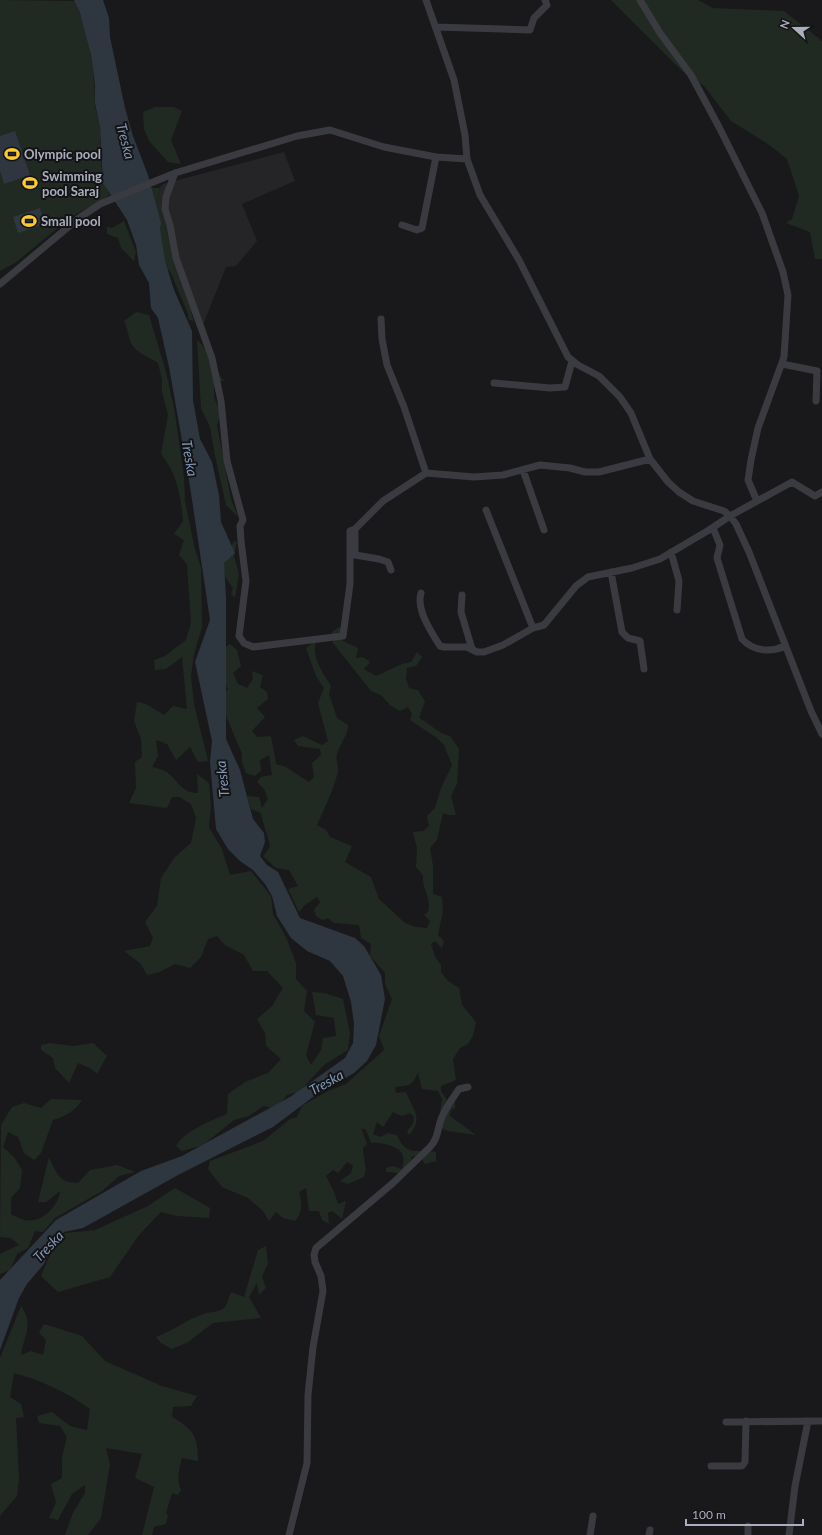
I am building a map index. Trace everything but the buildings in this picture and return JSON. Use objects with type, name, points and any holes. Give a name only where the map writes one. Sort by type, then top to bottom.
[{"type":"street","points":[[426,0],[454,80],[465,135],[467,159],[487,209],[519,260],[565,352],[572,361],[599,376],[620,397],[631,413],[650,459],[658,471],[679,492],[693,501],[724,511],[730,516],[749,552],[810,711],[822,734]]},
{"type":"street","points":[[436,28],[530,30],[534,18],[547,5],[545,0]]},
{"type":"street","points":[[640,0],[660,33],[692,75],[749,186],[778,255],[788,295],[784,358],[758,428],[751,460],[748,480],[757,501]]},
{"type":"street","points":[[0,284],[79,218],[100,204],[175,173],[297,136],[330,130],[384,147],[436,157],[467,159]]},
{"type":"street","points":[[402,225],[417,230],[422,228],[436,157]]},
{"type":"street","points":[[175,173],[166,197],[165,209],[170,225],[176,258],[212,358],[220,401],[227,461],[242,520],[240,526],[246,581],[239,636],[244,643],[252,647],[344,636],[350,584],[350,531],[355,529],[383,501],[426,473],[474,477],[504,475],[540,465],[570,468],[585,472],[599,472],[650,459]]},
{"type":"street","points":[[381,319],[387,365],[404,407],[426,473]]},
{"type":"street","points":[[494,382],[550,388],[564,387],[572,361]]},
{"type":"street","points":[[782,364],[817,371],[816,401]]},
{"type":"street","points":[[523,470],[544,530]]},
{"type":"street","points":[[421,593],[418,600],[421,609],[440,646],[467,647],[484,652],[503,645],[534,628],[544,625],[576,586],[588,577],[660,559],[713,528],[730,516],[792,482],[815,496],[822,492]]},
{"type":"street","points":[[486,510],[534,628]]},
{"type":"street","points":[[713,528],[720,545],[717,558],[742,639],[748,646],[757,649],[769,650],[785,646]]},
{"type":"street","points":[[355,529],[355,555],[388,562],[391,570]]},
{"type":"street","points":[[671,552],[679,581],[677,610]]},
{"type":"street","points":[[611,572],[622,632],[628,638],[640,641],[644,669]]},
{"type":"street","points":[[462,595],[461,612],[472,649]]},
{"type":"street","points":[[289,1535],[307,1463],[309,1387],[313,1347],[323,1291],[321,1276],[315,1262],[314,1255],[316,1248],[393,1183],[430,1147],[435,1141],[441,1119],[446,1109],[459,1089],[468,1087]]},
{"type":"street","points":[[711,1466],[742,1466],[745,1462],[746,1421]]},
{"type":"street","points":[[789,1535],[795,1486],[808,1421]]},
{"type":"street","points":[[726,1422],[822,1421]]},
{"type":"street","points":[[590,1535],[593,1516]]},
{"type":"street","points":[[748,1526],[748,1535]]},
{"type":"shaded area","points":[[0,0],[75,1],[84,26],[90,51],[95,105],[100,130],[102,171],[106,187],[110,195],[71,217],[15,263],[0,271]]},
{"type":"shaded area","points":[[611,0],[698,0],[713,8],[784,11],[822,41],[822,259],[815,259],[810,232],[786,223],[792,219],[799,196],[787,159],[768,144],[731,121],[704,86],[682,71]]},
{"type":"shaded area","points":[[155,107],[174,107],[182,111],[171,140],[181,164],[168,162],[149,141],[144,129],[143,112]]},
{"type":"shaded area","points":[[284,152],[295,181],[242,204],[257,241],[236,266],[226,267],[203,325],[196,322],[174,267],[170,243],[157,203],[160,188],[163,184]]},
{"type":"shaded area","points":[[151,188],[160,188],[157,203],[170,243],[174,267],[191,310],[195,327],[193,321],[188,319],[188,314],[171,273],[163,264]]},
{"type":"shaded area","points":[[124,221],[136,252],[134,261],[121,248],[118,238],[107,234],[107,227],[112,228]]},
{"type":"shaded area","points":[[136,312],[149,315],[166,372],[175,413],[184,478],[185,501],[194,545],[201,568],[202,627],[194,654],[191,676],[194,704],[208,761],[198,762],[190,747],[176,760],[167,744],[156,740],[158,756],[152,767],[165,771],[183,788],[192,793],[198,793],[197,774],[209,783],[211,806],[209,827],[222,849],[230,875],[251,871],[271,896],[273,914],[286,937],[296,963],[296,979],[307,991],[304,1011],[315,1022],[306,1055],[311,1065],[321,1050],[323,1038],[336,1036],[334,1018],[316,1015],[312,992],[324,993],[343,999],[350,1033],[348,1050],[324,1065],[299,1092],[287,1095],[277,1109],[263,1106],[249,1116],[234,1120],[203,1145],[182,1151],[176,1146],[191,1131],[227,1114],[228,1094],[245,1082],[268,1073],[281,1059],[266,1046],[265,1033],[257,1019],[272,1006],[283,988],[267,971],[253,971],[244,955],[225,945],[217,936],[208,939],[201,957],[190,968],[175,964],[160,972],[147,975],[141,964],[124,951],[150,946],[153,938],[145,922],[157,906],[161,878],[174,858],[191,843],[196,818],[191,804],[179,797],[172,797],[167,808],[129,803],[136,788],[135,762],[142,757],[141,739],[134,721],[137,702],[146,704],[164,715],[173,706],[187,709],[182,657],[166,669],[155,670],[154,660],[165,656],[186,640],[191,623],[187,564],[179,555],[184,540],[174,534],[183,521],[181,503],[171,469],[161,454],[168,415],[162,392],[162,379],[158,363],[139,352],[131,343],[124,321]]},
{"type":"shaded area","points":[[197,340],[205,349],[224,381],[214,382],[214,398],[221,413],[217,425],[231,499],[238,517],[226,505],[210,427],[201,408]]},
{"type":"shaded area","points":[[234,541],[237,542],[234,556],[239,574],[235,598],[231,594],[233,588],[225,577],[221,565]]},
{"type":"shaded area","points":[[339,627],[347,628],[339,639],[358,648],[356,658],[363,657],[370,662],[364,669],[376,676],[402,664],[411,662],[417,652],[422,657],[416,666],[407,668],[406,679],[409,688],[418,690],[425,701],[419,718],[441,733],[450,736],[459,749],[457,784],[451,796],[456,815],[443,813],[437,840],[430,848],[433,866],[433,894],[442,897],[443,911],[438,935],[444,941],[442,948],[435,941],[431,944],[435,957],[441,965],[441,972],[448,981],[459,988],[462,1005],[476,1022],[473,1036],[468,1044],[460,1048],[453,1059],[456,1080],[441,1086],[441,1091],[447,1100],[443,1108],[455,1098],[455,1108],[451,1110],[450,1116],[476,1135],[448,1131],[438,1127],[442,1099],[438,1091],[422,1089],[418,1073],[412,1083],[395,1087],[396,1093],[406,1092],[416,1114],[416,1124],[409,1135],[407,1131],[413,1124],[414,1117],[410,1113],[402,1116],[393,1112],[383,1127],[377,1122],[373,1134],[380,1137],[388,1133],[397,1135],[404,1147],[412,1151],[436,1152],[436,1161],[425,1164],[421,1158],[412,1156],[409,1167],[398,1173],[386,1172],[386,1168],[393,1166],[402,1169],[403,1156],[394,1147],[379,1143],[371,1143],[366,1130],[361,1128],[367,1144],[363,1148],[365,1166],[364,1177],[348,1184],[340,1181],[351,1173],[353,1165],[347,1162],[338,1173],[333,1170],[326,1176],[338,1204],[346,1201],[342,1219],[332,1211],[328,1213],[329,1224],[322,1220],[319,1211],[309,1211],[306,1188],[299,1192],[301,1207],[298,1218],[295,1221],[283,1218],[276,1212],[269,1221],[263,1211],[248,1198],[222,1187],[208,1169],[210,1161],[263,1141],[290,1119],[297,1117],[302,1106],[328,1091],[346,1084],[384,1050],[379,1036],[392,999],[385,984],[385,973],[370,956],[371,944],[361,938],[359,925],[334,923],[328,918],[322,920],[316,916],[314,910],[320,902],[317,897],[305,905],[299,912],[288,889],[298,886],[289,870],[276,868],[263,856],[270,847],[268,838],[261,813],[251,809],[247,796],[259,797],[262,808],[268,799],[264,789],[257,782],[261,777],[272,775],[269,755],[260,760],[261,771],[255,776],[246,773],[242,763],[242,754],[219,699],[228,689],[219,675],[219,651],[230,644],[237,650],[241,666],[233,673],[238,684],[247,688],[253,679],[252,671],[263,675],[260,687],[267,692],[268,699],[257,708],[265,717],[252,731],[257,737],[271,736],[276,764],[286,767],[309,782],[314,777],[312,763],[321,755],[320,749],[298,746],[294,740],[303,736],[322,745],[328,741],[318,703],[324,688],[316,676],[306,648],[316,641],[316,659],[331,686],[329,694],[337,718],[348,725],[347,733],[336,758],[338,772],[336,779],[317,825],[326,830],[330,837],[352,846],[345,862],[371,877],[379,899],[405,923],[416,927],[427,928],[430,921],[424,915],[428,912],[429,902],[424,886],[423,875],[416,867],[417,848],[413,832],[423,831],[429,826],[427,816],[435,808],[441,788],[452,765],[444,745],[437,738],[410,720],[412,714],[408,707],[400,711],[391,706],[381,695],[371,691],[333,643],[332,632]]},
{"type":"shaded area","points":[[50,1043],[73,1046],[93,1043],[107,1056],[97,1074],[90,1068],[78,1063],[69,1083],[55,1068],[53,1058],[41,1050],[41,1045]]},
{"type":"shaded area","points":[[51,1099],[82,1100],[70,1113],[53,1120],[41,1153],[34,1160],[24,1153],[18,1137],[8,1132],[3,1147],[14,1157],[22,1170],[20,1188],[11,1198],[11,1214],[23,1220],[38,1219],[53,1207],[60,1191],[46,1202],[38,1202],[49,1157],[59,1176],[66,1181],[71,1182],[78,1183],[90,1170],[117,1165],[135,1172],[119,1176],[102,1191],[55,1218],[43,1232],[35,1231],[28,1248],[17,1254],[10,1270],[0,1274],[0,1254],[19,1245],[11,1238],[0,1237],[1,1125],[12,1107],[24,1103],[41,1108]]},
{"type":"shaded area","points":[[175,1188],[210,1208],[209,1218],[177,1216],[161,1212],[139,1235],[110,1277],[58,1292],[41,1276],[50,1255],[65,1233],[95,1230],[148,1206]]},
{"type":"shaded area","points":[[266,1246],[268,1263],[262,1277],[266,1288],[259,1295],[257,1283],[249,1297],[261,1318],[213,1323],[188,1342],[172,1349],[161,1343],[156,1337],[198,1316],[223,1309],[227,1304],[231,1292],[244,1297],[258,1250]]},
{"type":"shaded area","points":[[21,1306],[25,1313],[28,1325],[21,1355],[31,1351],[43,1355],[46,1340],[39,1333],[44,1324],[82,1336],[105,1361],[162,1386],[197,1396],[191,1406],[173,1407],[172,1417],[190,1430],[193,1434],[197,1445],[198,1461],[182,1458],[178,1478],[181,1490],[178,1495],[172,1493],[166,1513],[168,1515],[166,1524],[154,1527],[152,1535],[142,1535],[154,1487],[135,1478],[142,1454],[106,1448],[110,1465],[101,1518],[88,1535],[65,1535],[73,1513],[85,1493],[85,1485],[72,1494],[58,1520],[49,1518],[56,1502],[51,1484],[62,1478],[62,1457],[67,1437],[60,1426],[39,1423],[37,1416],[52,1412],[70,1426],[87,1430],[90,1409],[54,1388],[34,1379],[14,1373],[10,1397],[21,1404],[24,1417],[16,1418],[19,1478],[17,1496],[0,1516],[0,1358]]},
{"type":"water","name":"Treska","points":[[74,0],[103,0],[109,18],[110,37],[125,108],[133,136],[148,175],[161,223],[160,229],[165,261],[174,290],[192,331],[193,400],[200,439],[212,462],[219,495],[221,522],[235,553],[224,563],[226,598],[226,739],[240,770],[253,819],[264,833],[265,842],[260,856],[267,865],[278,872],[300,918],[355,938],[364,946],[381,975],[385,999],[376,1045],[367,1061],[354,1073],[313,1097],[273,1127],[180,1174],[83,1228],[64,1232],[53,1244],[44,1264],[27,1284],[19,1298],[0,1350],[0,1280],[56,1220],[141,1171],[182,1156],[290,1097],[345,1058],[353,1043],[354,1024],[351,1002],[343,976],[330,961],[307,951],[291,938],[277,916],[272,896],[265,884],[253,870],[240,861],[228,849],[216,829],[210,762],[212,741],[195,662],[210,620],[189,480],[169,367],[158,318],[151,308],[149,283],[139,265],[136,245],[127,220],[103,183],[100,128],[95,103],[95,85],[91,55],[80,13]]},
{"type":"water","name":"Olympic pool","points":[[15,131],[30,175],[4,184],[0,171],[0,136]]},
{"type":"water","name":"Small pool","points":[[40,208],[45,224],[18,233],[13,217]]},
{"type":"place","name":"Olympic pool","points":[[12,154]]},
{"type":"place","name":"Swimming pool Saraj","points":[[30,183]]},
{"type":"place","name":"Small pool","points":[[29,221]]}]
